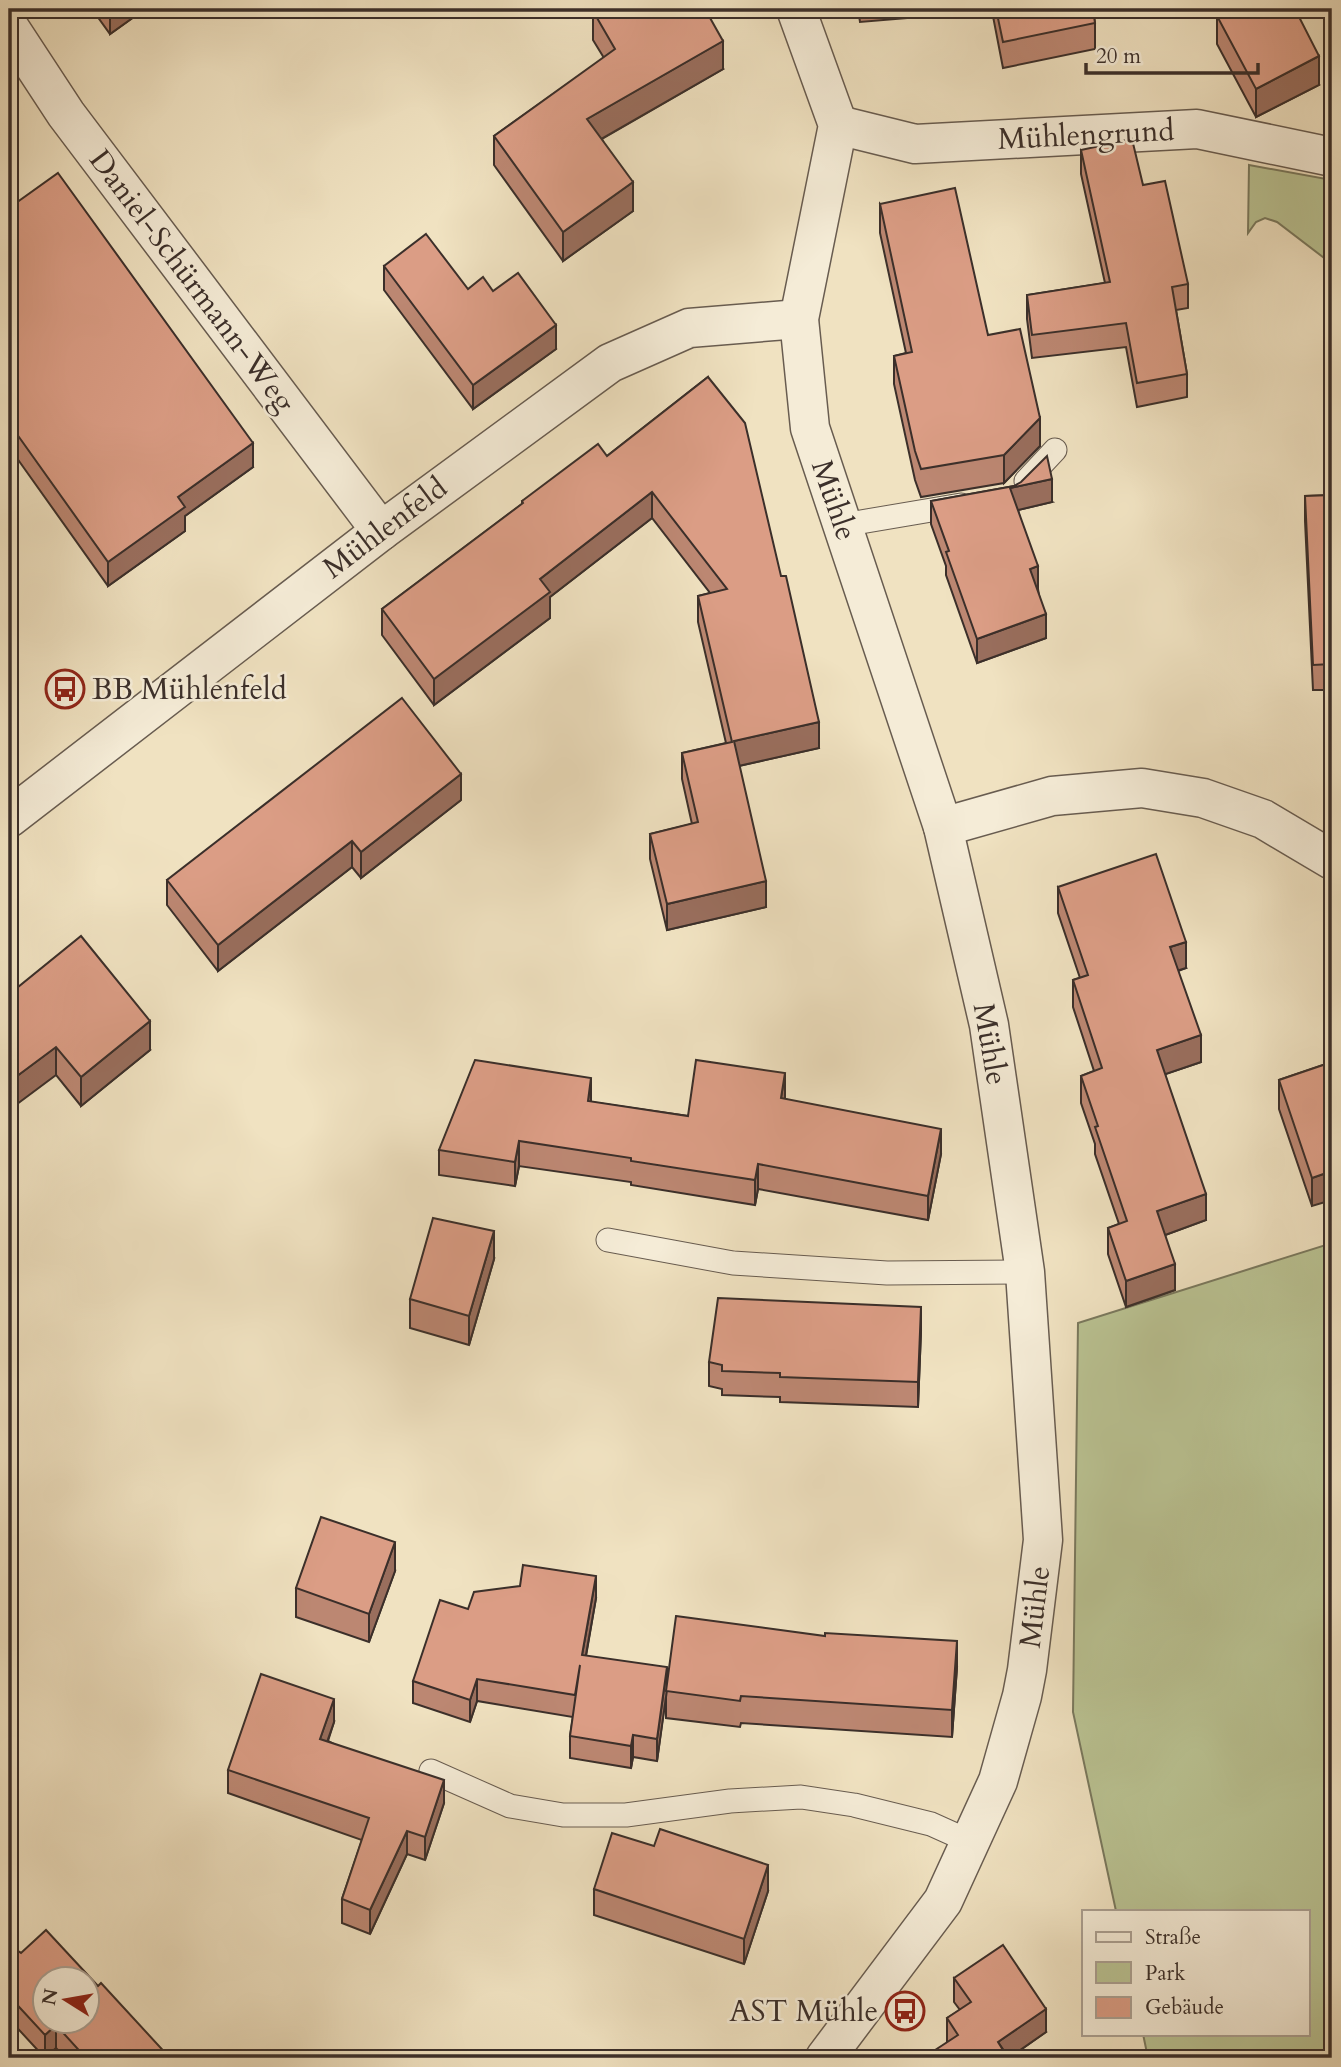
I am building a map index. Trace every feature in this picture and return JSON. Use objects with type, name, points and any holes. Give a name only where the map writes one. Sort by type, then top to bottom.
[{"type":"street","points":[[796,9],[838,125]]},
{"type":"street","name":"Daniel-Schürmann-Weg","points":[[9,27],[66,114],[381,531]]},
{"type":"street","name":"Mühlengrund","points":[[838,125],[915,144],[1197,129],[1332,157]]},
{"type":"street","name":"Mühle","points":[[825,2058],[943,1901],[998,1781],[1027,1670],[1043,1540],[1026,1272],[989,1025],[943,827],[810,428],[799,320],[838,125]]},
{"type":"street","name":"Mühlenfeld","points":[[9,818],[381,531],[610,363],[689,328],[799,320]]},
{"type":"street","points":[[943,827],[1052,796],[1142,788],[1203,799],[1263,819],[1332,859]]},
{"type":"lane","points":[[1012,496],[1055,450]]},
{"type":"lane","points":[[843,525],[986,500]]},
{"type":"lane","points":[[608,1240],[733,1263],[887,1273],[1026,1272]]},
{"type":"lane","points":[[431,1771],[510,1806],[563,1815],[626,1815],[730,1801],[801,1797],[854,1805],[931,1824],[971,1842]]},
{"type":"green space","points":[[1249,165],[1332,180],[1332,264],[1277,222],[1265,218],[1256,222],[1248,233]]},
{"type":"green space","points":[[1332,1243],[1332,2058],[1148,2058],[1143,2036],[1310,2036],[1310,1910],[1116,1910],[1073,1712],[1078,1323]]},
{"type":"building","points":[[705,9],[723,41],[587,119],[633,182],[563,232],[494,136],[615,49],[593,11]]},
{"type":"building","points":[[996,9],[1093,9],[1095,23],[1003,42]]},
{"type":"building","points":[[1231,9],[1295,9],[1319,56],[1256,89],[1217,16]]},
{"type":"building","points":[[1132,139],[1143,185],[1165,181],[1188,284],[1172,287],[1187,374],[1137,383],[1126,323],[1032,335],[1027,295],[1110,282],[1081,150]]},
{"type":"building","points":[[58,173],[253,443],[178,497],[185,507],[108,562],[9,423],[9,208]]},
{"type":"building","points":[[955,188],[988,335],[1020,329],[1040,418],[1004,455],[921,469],[894,356],[912,352],[880,204]]},
{"type":"building","points":[[426,234],[468,289],[483,277],[493,291],[518,273],[556,325],[473,385],[384,266]]},
{"type":"building","points":[[708,377],[745,423],[781,576],[786,576],[819,722],[734,741],[766,881],[667,904],[650,834],[698,822],[682,753],[732,742],[698,596],[727,589],[652,492],[540,579],[550,592],[434,679],[382,609],[598,444],[607,456]]},
{"type":"building","points":[[1047,456],[1052,479],[1010,488],[1038,566],[1030,569],[1046,614],[977,639],[931,501],[1014,486]]},
{"type":"building","points":[[1332,495],[1332,664],[1313,665],[1305,496]]},
{"type":"building","points":[[402,698],[461,774],[361,852],[352,841],[218,945],[167,880]]},
{"type":"building","points":[[1156,854],[1186,942],[1170,947],[1201,1035],[1157,1050],[1206,1194],[1157,1211],[1175,1264],[1126,1281],[1108,1228],[1127,1221],[1081,1076],[1102,1068],[1073,980],[1088,975],[1058,887]]},
{"type":"building","points":[[81,936],[150,1021],[81,1077],[56,1047],[9,1082],[9,1001],[15,996],[12,992]]},
{"type":"building","points":[[475,1060],[591,1078],[588,1101],[688,1116],[696,1060],[785,1073],[781,1098],[941,1129],[928,1196],[758,1164],[755,1180],[519,1141],[515,1162],[439,1150]]},
{"type":"building","points":[[1332,1062],[1332,1171],[1312,1178],[1279,1080]]},
{"type":"building","points":[[433,1218],[494,1231],[469,1316],[410,1299]]},
{"type":"building","points":[[718,1298],[921,1307],[918,1382],[780,1377],[780,1373],[722,1371],[722,1365],[709,1362]]},
{"type":"building","points":[[321,1517],[395,1542],[369,1614],[296,1588]]},
{"type":"building","points":[[523,1565],[596,1576],[582,1655],[667,1667],[657,1739],[633,1735],[631,1746],[570,1736],[580,1665],[575,1695],[477,1679],[470,1700],[413,1681],[440,1600],[468,1609],[474,1592],[520,1586]]},
{"type":"building","points":[[676,1616],[825,1636],[825,1633],[957,1641],[952,1710],[741,1696],[740,1701],[666,1691]]},
{"type":"building","points":[[261,1674],[334,1699],[320,1739],[444,1780],[425,1837],[407,1831],[370,1910],[342,1899],[369,1818],[228,1770]]},
{"type":"building","points":[[660,1829],[768,1865],[744,1939],[594,1889],[612,1833],[654,1846]]},
{"type":"building","points":[[46,1930],[79,1966],[32,1966],[32,2021],[9,1996],[9,1945],[21,1953]]},
{"type":"building","points":[[1003,1945],[1046,2009],[998,2042],[1008,2058],[923,2058],[958,2035],[947,2018],[971,2002],[954,1978]]},
{"type":"building","points":[[102,1984],[170,2058],[86,2058],[66,2036],[102,2036]]},
{"type":"place","name":"BB Mühlenfeld","points":[[65,689]]},
{"type":"place","name":"AST Mühle","points":[[905,2011]]}]
